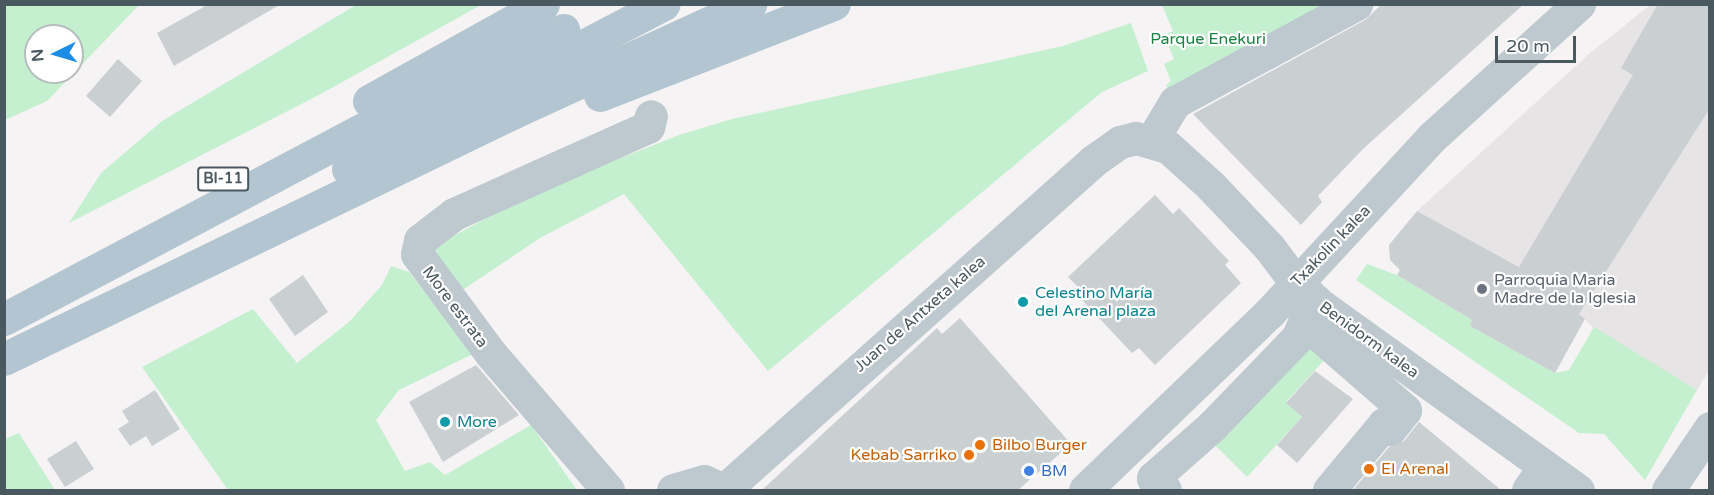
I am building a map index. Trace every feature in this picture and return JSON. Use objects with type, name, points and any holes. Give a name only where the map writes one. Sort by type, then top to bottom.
[{"type":"main road","name":"BI-11","points":[[4,300],[543,4]]},
{"type":"main road","points":[[4,319],[389,115],[616,4]]},
{"type":"main road","points":[[4,358],[486,94],[664,4]]},
{"type":"main road","points":[[4,358],[330,201],[750,4]]},
{"type":"main road","points":[[330,201],[834,4]]},
{"type":"street","points":[[1158,130],[1175,102],[1356,4]]},
{"type":"street","name":"Txakolin kalea","points":[[1085,490],[1296,283],[1431,138],[1579,4]]},
{"type":"street","name":"More estrata","points":[[608,490],[491,354],[417,254],[420,240],[454,214],[648,127],[651,116]]},
{"type":"street","name":"Benidorm kalea","points":[[1120,142],[1136,138],[1168,147],[1269,247],[1296,283],[1323,307],[1536,478],[1578,490]]},
{"type":"street","name":"Juan de Antxeta kalea","points":[[723,490],[1094,161],[1120,142]]},
{"type":"street","points":[[1165,490],[1153,478],[1212,426],[1298,337],[1304,322],[1405,410],[1390,429],[1384,424],[1329,490]]},
{"type":"street","points":[[1668,490],[1710,428]]},
{"type":"street","points":[[673,490],[704,481],[723,490]]},
{"type":"shaded area","points":[[1650,5],[1709,5],[1710,369],[1697,390],[1599,333],[1579,314],[1543,294],[1519,267],[1417,211],[1589,54]]},
{"type":"green space","points":[[4,5],[139,5],[84,62],[84,24],[24,24],[24,84],[63,84],[47,101],[5,120]]},
{"type":"green space","points":[[356,5],[481,5],[319,95],[69,223],[101,173],[162,121]]},
{"type":"green space","name":"Parque Enekuri","points":[[1162,5],[1341,5],[1173,97],[1166,85],[1171,81],[1164,64],[1174,59],[1164,35],[1173,31]]},
{"type":"green space","points":[[1131,23],[1148,71],[1102,92],[768,371],[624,194],[540,238],[461,291],[433,247],[535,192],[679,135],[732,119],[1063,46]]},
{"type":"green space","points":[[1367,264],[1397,275],[1472,320],[1470,326],[1555,373],[1569,370],[1594,327],[1697,390],[1645,480],[1604,434],[1579,433],[1356,280]]},
{"type":"green space","points":[[391,266],[409,272],[473,354],[399,390],[376,420],[405,471],[430,462],[445,475],[531,425],[577,490],[228,490],[142,367],[253,309],[297,363],[349,322],[382,285]]},
{"type":"green space","points":[[1298,337],[1327,357],[1286,402],[1302,417],[1247,477],[1216,446],[1212,426]]},
{"type":"green space","points":[[19,433],[55,490],[5,490],[5,439]]},
{"type":"building","points":[[209,4],[281,4],[174,66],[157,33]]},
{"type":"building","points":[[1382,4],[1524,4],[1363,149],[1318,196],[1322,202],[1301,225],[1193,114],[1365,20]]},
{"type":"building","points":[[1658,4],[1710,4],[1710,108],[1579,314],[1585,319],[1555,373],[1470,326],[1472,320],[1397,275],[1400,270],[1390,260],[1389,245],[1417,211],[1519,267],[1633,75],[1621,68]]},
{"type":"building","points":[[118,59],[142,81],[110,117],[86,96]]},
{"type":"building","points":[[1155,195],[1173,214],[1179,208],[1229,261],[1225,265],[1241,283],[1155,365],[1139,348],[1132,353],[1081,299],[1086,295],[1068,277]]},
{"type":"building","points":[[303,275],[328,312],[295,336],[269,299]]},
{"type":"building","points":[[960,318],[1071,444],[1018,490],[762,490],[937,328],[942,334]]},
{"type":"building","name":"More","points":[[476,365],[519,415],[443,462],[409,402]]},
{"type":"building","points":[[1315,371],[1353,399],[1297,463],[1277,445],[1302,417],[1286,403]]},
{"type":"building","points":[[155,390],[180,429],[152,446],[146,436],[130,446],[118,429],[129,422],[122,411]]},
{"type":"building","points":[[1419,422],[1501,490],[1353,490],[1389,447],[1404,441]]},
{"type":"building","points":[[76,441],[94,469],[65,487],[47,459]]},
{"type":"place","name":"Parroquia Maria Madre de la Iglesia","points":[[1482,289]]},
{"type":"place","name":"Celestino María del Arenal plaza","points":[[1023,302]]},
{"type":"place","name":"More","points":[[445,422]]},
{"type":"place","name":"Bilbo Burger","points":[[980,445]]},
{"type":"place","name":"Kebab Sarriko","points":[[969,455]]},
{"type":"place","name":"El Arenal","points":[[1369,469]]},
{"type":"place","name":"BM","points":[[1029,471]]}]
